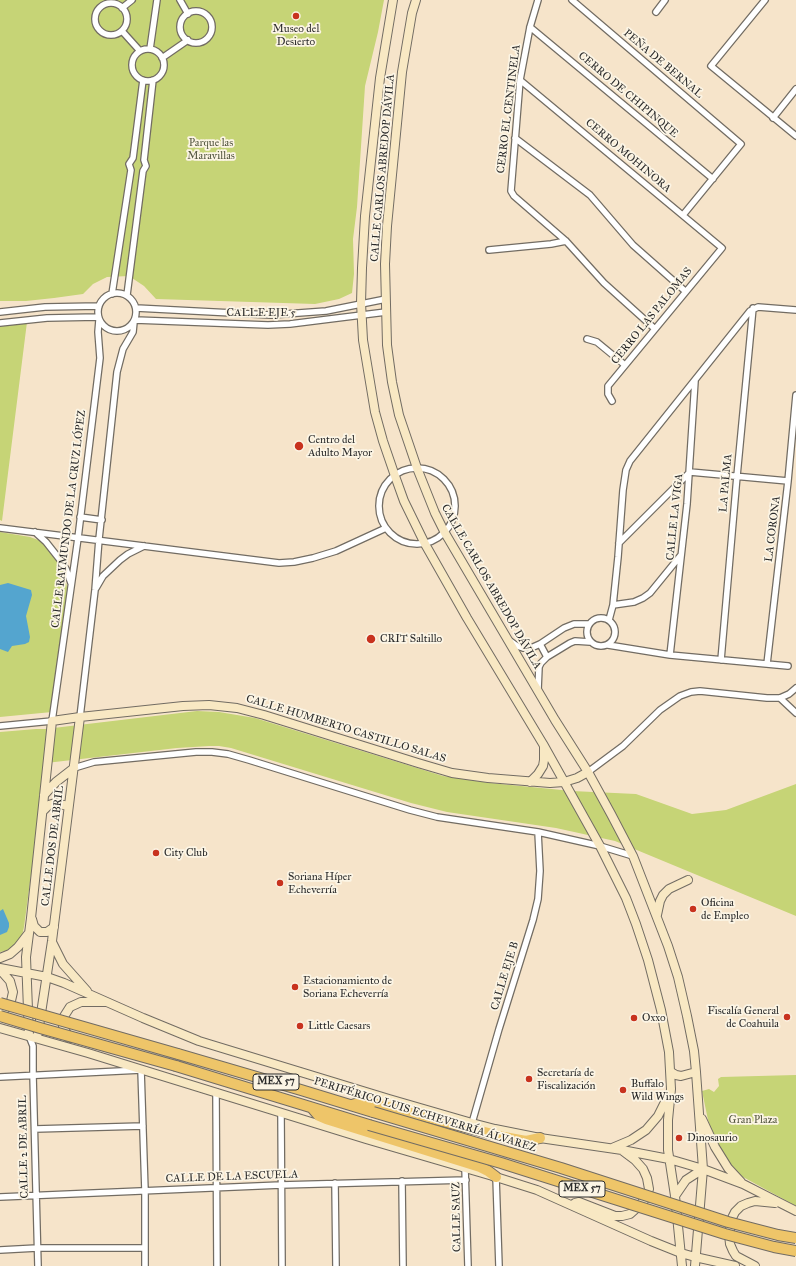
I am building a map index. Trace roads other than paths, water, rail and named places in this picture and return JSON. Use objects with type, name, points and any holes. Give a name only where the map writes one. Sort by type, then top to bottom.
[{"type":"highway","name":"PERIFÉRICO LUIS ECHEVERRÍA ÁLVAREZ","points":[[0,1003],[352,1105],[560,1168],[728,1222],[778,1235],[796,1238]]},
{"type":"highway","name":"MEX 57","points":[[0,1016],[176,1066],[369,1125],[501,1163],[725,1234],[774,1247],[796,1251]]},
{"type":"highway","points":[[352,1105],[361,1102],[369,1102],[440,1122],[504,1137],[526,1141],[540,1138]]},
{"type":"highway","points":[[312,1107],[319,1116],[326,1119],[480,1167],[496,1177]]},
{"type":"street","points":[[122,8],[132,0]]},
{"type":"street","points":[[150,49],[157,0]]},
{"type":"street","points":[[180,0],[188,14]]},
{"type":"street","name":"CALLE CARLOS ABREDOP DÁVILA","points":[[393,0],[380,78],[365,216],[362,268],[362,315],[367,369],[375,412],[394,476],[404,501],[425,544],[467,618],[543,744],[600,846],[626,898],[648,960],[661,1010],[671,1072],[668,1120],[669,1159],[675,1196],[682,1266]]},
{"type":"street","name":"CALLE CARLOS ABREDOP DÁVILA","points":[[416,0],[412,13],[402,72],[384,264],[387,345],[392,382],[400,415],[427,496],[445,532],[555,720],[588,772],[632,856],[657,915],[678,977],[694,1051],[703,1169],[695,1266]]},
{"type":"street","name":"CERRO EL CENTINELA","points":[[538,0],[530,27],[520,80],[510,191],[566,241]]},
{"type":"street","name":"PEÑA DE BERNAL","points":[[572,0],[741,144],[713,179]]},
{"type":"street","points":[[656,12],[665,0]]},
{"type":"street","points":[[765,0],[712,66],[796,136]]},
{"type":"street","points":[[113,4],[122,8],[125,12],[127,22],[122,32],[107,35],[99,29],[95,19],[96,14],[103,6],[113,4]]},
{"type":"street","points":[[198,12],[203,13],[211,21],[212,26],[210,36],[202,42],[197,43],[188,40],[182,32],[182,22],[188,14],[198,12]]},
{"type":"street","name":"CERRO DE CHIPINQUE","points":[[530,27],[713,179]]},
{"type":"street","points":[[122,32],[140,51]]},
{"type":"street","points":[[162,58],[188,40]]},
{"type":"street","points":[[150,49],[159,54],[162,58],[164,68],[158,77],[154,80],[148,81],[143,80],[134,73],[132,68],[133,58],[140,51],[150,49]]},
{"type":"street","points":[[112,294],[130,170],[129,164],[133,158],[143,80]]},
{"type":"street","points":[[127,295],[143,171],[146,166],[144,160],[154,80]]},
{"type":"street","name":"CERRO MOHINORA","points":[[520,80],[722,248]]},
{"type":"street","points":[[773,118],[796,89]]},
{"type":"street","points":[[514,138],[590,195],[633,245],[685,291]]},
{"type":"street","points":[[133,158],[138,157],[144,160]]},
{"type":"street","points":[[130,170],[136,174],[143,171]]},
{"type":"street","points":[[683,215],[713,179]]},
{"type":"street","points":[[489,250],[551,244],[566,241],[604,283],[654,329]]},
{"type":"street","name":"CERRO LAS PALOMAS","points":[[612,401],[608,394],[608,386],[722,248]]},
{"type":"street","points":[[80,717],[118,372],[123,349],[133,332],[137,314],[136,308],[127,295],[112,294],[106,296],[102,300],[99,306],[99,318],[102,325],[107,329],[113,332],[125,330],[135,321]]},
{"type":"street","name":"CALLE EJE 5","points":[[136,308],[271,315],[326,311],[386,299]]},
{"type":"street","points":[[0,312],[45,307],[99,306]]},
{"type":"street","points":[[609,620],[619,543],[623,490],[626,470],[630,461],[753,308],[758,307],[796,310]]},
{"type":"street","name":"LA PALMA","points":[[721,660],[753,308]]},
{"type":"street","name":"CALLE EJE 5","points":[[135,321],[156,320],[268,325],[290,324],[386,312]]},
{"type":"street","points":[[0,323],[47,318],[99,318]]},
{"type":"street","name":"CALLE RAYMUNDO DE LA CRUZ LÓPEZ","points":[[52,721],[78,538],[100,358],[98,327],[99,318]]},
{"type":"street","points":[[587,339],[597,342],[625,365]]},
{"type":"street","name":"CALLE LA VIGA","points":[[670,655],[690,472],[695,380]]},
{"type":"street","name":"LA CORONA","points":[[767,664],[788,481],[796,395]]},
{"type":"street","points":[[417,468],[426,469],[438,474],[448,483],[455,500],[456,508],[452,521],[445,532],[432,542],[425,544],[407,543],[396,537],[386,528],[381,515],[380,500],[382,491],[388,482],[394,476],[405,470],[417,468]]},
{"type":"street","points":[[619,543],[690,472],[788,481]]},
{"type":"street","points":[[80,517],[102,520]]},
{"type":"street","points":[[0,528],[78,538],[99,539],[279,563],[313,558],[336,551],[386,528]]},
{"type":"street","points":[[35,532],[46,542],[61,561],[66,569],[71,584]]},
{"type":"street","points":[[95,590],[103,576],[120,560],[128,554],[146,546]]},
{"type":"street","points":[[612,605],[634,602],[650,593],[682,555]]},
{"type":"street","points":[[590,642],[586,634],[589,624],[598,618],[604,618],[609,620],[615,629],[613,640],[608,645]]},
{"type":"street","points":[[508,640],[517,646],[531,648],[540,644],[564,628],[574,624],[589,624]]},
{"type":"street","points":[[538,690],[539,667],[542,663],[547,657],[575,641],[590,642],[597,646],[608,645],[670,655],[788,666]]},
{"type":"street","points":[[540,644],[547,657]]},
{"type":"street","points":[[588,772],[623,746],[660,710],[680,696],[691,692],[700,691],[780,698],[789,694],[796,688]]},
{"type":"street","points":[[780,698],[796,713]]},
{"type":"street","name":"CALLE HUMBERTO CASTILLO SALAS","points":[[0,726],[183,706],[237,708],[452,773],[488,778],[550,783],[564,782],[577,778],[588,772]]},
{"type":"street","name":"CALLE DOS DE ABRIL","points":[[47,977],[80,717]]},
{"type":"street","name":"CALLE DOS DE ABRIL","points":[[27,973],[26,957],[52,721]]},
{"type":"street","points":[[530,782],[543,766],[543,744]]},
{"type":"street","points":[[44,795],[56,782],[74,768],[94,762],[196,752],[212,752],[228,754],[249,760],[430,815],[538,832],[600,846],[632,856]]},
{"type":"street","points":[[43,811],[49,805],[55,803],[68,806]]},
{"type":"street","name":"CALLE EJE B","points":[[472,1123],[538,899],[540,865],[538,832]]},
{"type":"street","points":[[657,915],[663,895],[669,889],[688,880]]},
{"type":"street","points":[[31,918],[34,926],[40,932],[48,932],[54,927]]},
{"type":"street","points":[[0,958],[10,954],[18,947],[29,932]]},
{"type":"street","points":[[52,941],[63,964],[88,992]]},
{"type":"street","name":"PERIFÉRICO LUIS ECHEVERRÍA ÁLVAREZ","points":[[0,968],[47,977],[88,992],[200,1040],[389,1099],[495,1129],[540,1138],[611,1148],[669,1159],[703,1169],[743,1184]]},
{"type":"street","points":[[0,971],[10,981],[12,992],[10,1001],[5,1009],[0,1012]]},
{"type":"street","name":"CALLE 2 DE ABRIL","points":[[27,973],[34,1040],[33,1075],[38,1266]]},
{"type":"street","name":"CALLE 2 DE ABRIL","points":[[34,1040],[47,977]]},
{"type":"street","points":[[88,1053],[72,1043],[63,1026],[63,1018],[70,1007],[82,1002],[109,1002]]},
{"type":"street","points":[[0,1028],[34,1040],[88,1053],[280,1113],[537,1190],[650,1241],[681,1253],[735,1266]]},
{"type":"street","points":[[0,1077],[141,1070]]},
{"type":"street","points":[[141,1070],[145,1191],[145,1266]]},
{"type":"street","points":[[671,1072],[681,1076],[696,1072]]},
{"type":"street","points":[[611,1148],[639,1135],[652,1123],[658,1116],[671,1089]]},
{"type":"street","points":[[216,1092],[217,1266]]},
{"type":"street","points":[[699,1111],[715,1147],[728,1168],[743,1184],[796,1211]]},
{"type":"street","points":[[280,1113],[282,1266]]},
{"type":"street","points":[[35,1129],[143,1126]]},
{"type":"street","points":[[572,1205],[577,1202],[582,1203],[615,1216],[630,1214],[639,1206],[646,1198],[649,1188],[647,1178],[639,1165],[622,1150]]},
{"type":"street","name":"CALLE SAUZ","points":[[465,1168],[468,1266]]},
{"type":"street","points":[[675,1196],[686,1180],[693,1174],[703,1169]]},
{"type":"street","points":[[496,1177],[499,1266]]},
{"type":"street","name":"CALLE DE LA ESCUELA","points":[[0,1197],[217,1187],[466,1180]]},
{"type":"street","points":[[402,1181],[403,1266]]},
{"type":"street","points":[[335,1183],[336,1266]]},
{"type":"street","points":[[754,1266],[736,1256],[733,1251],[729,1236],[732,1218],[738,1209],[748,1203],[756,1201],[782,1204]]},
{"type":"street","points":[[0,1250],[37,1248],[144,1248]]},
{"type":"street","points":[[708,1266],[720,1263]]},
{"type":"water","points":[[8,583],[31,590],[32,595],[26,616],[30,637],[29,642],[12,646],[8,652],[0,649],[0,585]]},
{"type":"water","points":[[3,909],[9,923],[9,927],[7,932],[0,935],[0,911]]},
{"type":"place","name":"Museo del Desierto","points":[[296,16]]},
{"type":"place","name":"Centro del Adulto Mayor","points":[[299,446]]},
{"type":"place","name":"CRIT Saltillo","points":[[371,639]]},
{"type":"place","name":"City Club","points":[[156,853]]},
{"type":"place","name":"Soriana Híper Echeverría","points":[[280,883]]},
{"type":"place","name":"Oficina de Empleo","points":[[693,909]]},
{"type":"place","name":"Estacionamiento de Soriana Echeverría","points":[[295,987]]},
{"type":"place","name":"Fiscalía General de Coahuila","points":[[787,1017]]},
{"type":"place","name":"Oxxo","points":[[634,1018]]},
{"type":"place","name":"Little Caesars","points":[[300,1026]]},
{"type":"place","name":"Secretaría de Fiscalización","points":[[529,1079]]},
{"type":"place","name":"Buffalo Wild Wings","points":[[623,1090]]},
{"type":"place","name":"Dinosaurio","points":[[679,1138]]},
{"type":"park label","name":"Parque las Maravillas","points":[[211,149]]},
{"type":"park label","name":"Gran Plaza","points":[[753,1120]]}]
